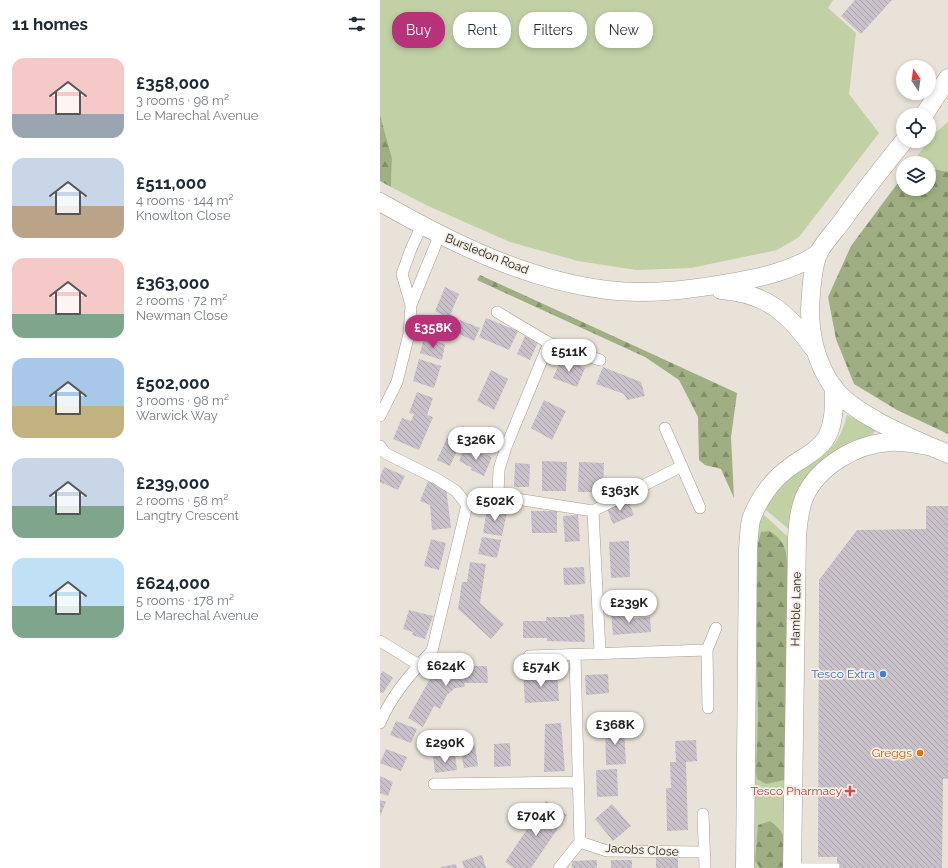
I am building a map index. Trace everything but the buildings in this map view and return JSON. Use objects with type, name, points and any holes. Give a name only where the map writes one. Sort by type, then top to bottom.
[{"type":"main road","points":[[929,108],[948,78]]},
{"type":"main road","points":[[936,109],[948,100]]},
{"type":"main road","points":[[898,148],[872,180],[819,253],[811,296],[811,329],[816,352],[834,387],[859,410],[929,446],[948,454]]},
{"type":"main road","name":"Bursledon Road","points":[[380,202],[440,234],[511,266],[564,282],[608,290],[659,292],[740,281],[790,269],[804,263],[819,253]]},
{"type":"main road","name":"Bursledon Road","points":[[696,288],[741,291],[762,298],[782,312],[800,330],[816,352]]},
{"type":"main road","points":[[745,868],[748,548],[751,521],[757,505],[772,483],[792,465],[815,451],[825,440],[832,423],[834,387]]},
{"type":"main road","name":"Hamble Lane","points":[[792,867],[797,537],[799,515],[805,497],[816,478],[829,466],[864,446],[890,442],[929,446]]},
{"type":"street","points":[[380,416],[398,382],[409,334],[410,305],[402,274],[422,225]]},
{"type":"street","points":[[410,305],[440,234]]},
{"type":"street","points":[[497,312],[549,343],[600,360]]},
{"type":"street","points":[[498,496],[499,469],[506,447],[549,343]]},
{"type":"street","points":[[665,428],[700,508]]},
{"type":"street","points":[[380,446],[385,453],[437,479],[456,491],[467,505]]},
{"type":"street","points":[[467,505],[498,496],[593,511],[682,466]]},
{"type":"street","points":[[380,723],[387,707],[419,665],[432,651],[467,505]]},
{"type":"street","points":[[593,511],[600,652]]},
{"type":"street","points":[[708,708],[707,650],[716,628]]},
{"type":"street","points":[[380,641],[419,665]]},
{"type":"street","points":[[529,656],[576,655],[600,652],[707,650]]},
{"type":"street","points":[[559,868],[580,842],[576,655]]},
{"type":"street","points":[[434,784],[578,782]]},
{"type":"street","points":[[703,814],[705,868]]},
{"type":"street","name":"Jacobs Close","points":[[580,842],[607,851],[704,852]]},
{"type":"lane","points":[[792,867],[837,866]]},
{"type":"green space","points":[[380,0],[833,0],[828,8],[856,33],[849,94],[879,133],[799,237],[777,250],[691,268],[636,270],[578,261],[510,242],[426,205],[391,187],[392,158],[380,115]]},
{"type":"green space","points":[[380,115],[392,158],[391,187],[380,181]]},
{"type":"green space","points":[[948,122],[948,172],[936,169],[936,156],[917,156],[924,148],[936,148],[936,132]]},
{"type":"green space","points":[[936,169],[948,172],[948,434],[897,410],[854,384],[836,339],[828,297],[851,246],[896,185],[896,196],[936,196]]},
{"type":"green space","points":[[480,275],[737,393],[731,437],[734,498],[721,469],[705,465],[699,460],[698,417],[679,380],[645,357],[477,280]]},
{"type":"green space","points":[[847,415],[876,430],[867,439],[846,447],[792,532],[765,509],[786,482],[831,448],[837,440]]},
{"type":"green space","points":[[763,514],[787,536],[792,538],[787,868],[753,868],[753,614],[758,523]]},
{"type":"green space","points":[[769,531],[782,542],[787,556],[788,569],[784,780],[766,784],[757,779],[756,772],[758,716],[756,627],[758,543],[761,532]]},
{"type":"green space","points":[[770,821],[781,831],[785,842],[784,868],[760,868],[755,861],[758,825]]},
{"type":"place","name":"Tesco Extra","points":[[883,674]]},
{"type":"place","name":"Greggs","points":[[920,753]]},
{"type":"place","name":"Tesco Pharmacy","points":[[850,791]]}]
